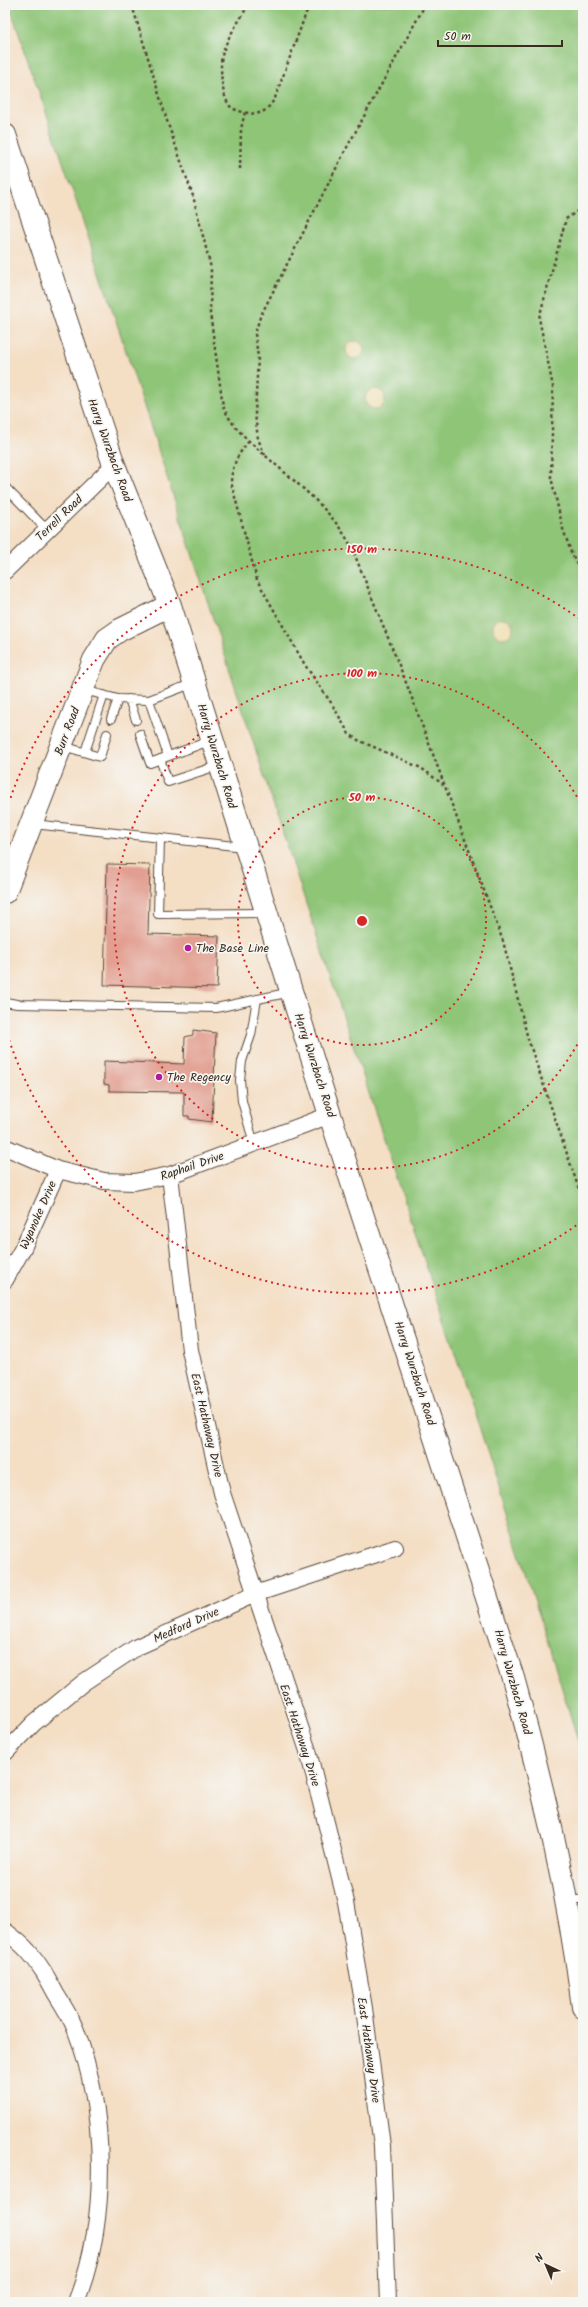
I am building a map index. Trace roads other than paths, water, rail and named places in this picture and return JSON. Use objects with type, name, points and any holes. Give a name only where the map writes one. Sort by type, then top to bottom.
[{"type":"main road","name":"Harry Wurzbach Road","points":[[5,135],[114,465],[170,605],[330,1115],[513,1678],[548,1814],[575,1901],[574,1926],[583,2007]]},
{"type":"main road","name":"Burr Road","points":[[5,892],[94,660],[107,639],[120,630],[170,605]]},
{"type":"street","name":"Terrell Road","points":[[5,571],[114,465]]},
{"type":"street","name":"Raphail Drive","points":[[5,1147],[58,1170],[104,1182],[134,1182],[170,1175],[330,1115]]},
{"type":"street","name":"Wyanoke Drive","points":[[5,1280],[23,1248],[58,1170]]},
{"type":"street","name":"East Hathaway Drive","points":[[170,1175],[190,1350],[222,1493],[308,1751],[346,1902],[359,1988],[364,2008],[382,2146],[388,2302]]},
{"type":"street","name":"Medford Drive","points":[[5,1753],[34,1723],[84,1682],[137,1647],[255,1594],[395,1548]]},
{"type":"street","points":[[5,1931],[27,1950],[44,1971],[74,2026],[91,2082],[99,2144],[98,2221],[85,2280],[76,2302]]},
{"type":"street","points":[[85,2280],[88,2302]]},
{"type":"lane","points":[[5,487],[47,530]]},
{"type":"lane","points":[[83,690],[118,698],[149,700],[194,683]]},
{"type":"lane","points":[[85,752],[104,695]]},
{"type":"lane","points":[[111,719],[118,698]]},
{"type":"lane","points":[[129,699],[136,720]]},
{"type":"lane","points":[[149,700],[164,757],[168,782],[220,765]]},
{"type":"lane","points":[[62,745],[100,757],[107,734]]},
{"type":"lane","points":[[140,734],[150,763],[212,740]]},
{"type":"lane","points":[[32,824],[160,839],[246,847]]},
{"type":"lane","points":[[160,839],[158,914],[267,913]]},
{"type":"lane","points":[[5,1002],[17,1004],[216,1008],[291,992]]},
{"type":"lane","points":[[254,1144],[242,1101],[240,1080],[242,1061],[252,1034],[257,999]]},
{"type":"place","name":"The Base Line","points":[[188,948]]},
{"type":"place","name":"The Regency","points":[[159,1077]]}]
